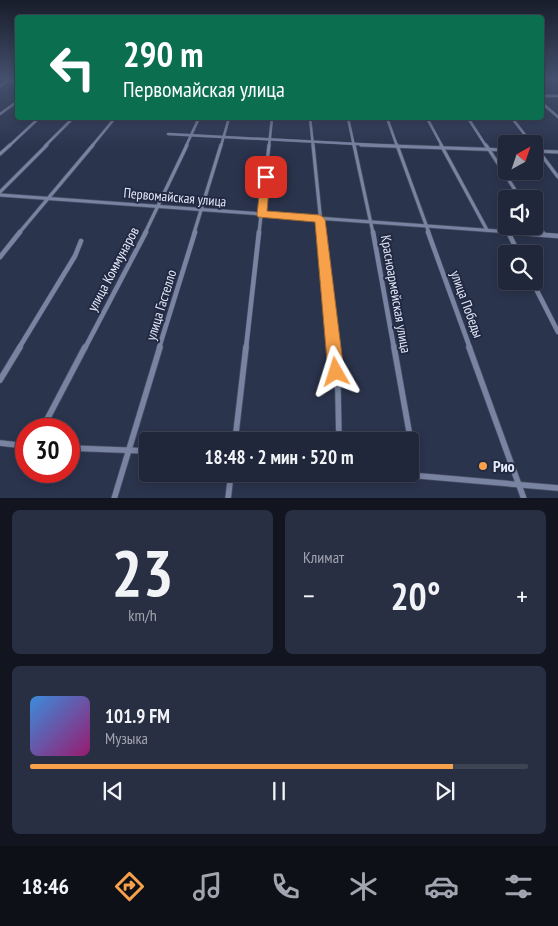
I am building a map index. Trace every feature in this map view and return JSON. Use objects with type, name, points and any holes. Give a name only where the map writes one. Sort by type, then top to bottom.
[{"type":"street","points":[[0,114],[15,103]]},
{"type":"street","points":[[544,105],[558,117]]},
{"type":"street","points":[[0,154],[37,120]]},
{"type":"street","points":[[0,193],[71,120]]},
{"type":"street","points":[[0,257],[113,120]]},
{"type":"street","name":"улица Коммунаров","points":[[48,418],[159,207],[198,120]]},
{"type":"street","name":"улица Гастелло","points":[[114,498],[229,120]]},
{"type":"street","points":[[237,432],[272,120]]},
{"type":"street","points":[[310,120],[338,391],[338,432]]},
{"type":"street","name":"Красноармейская улица","points":[[348,120],[371,222],[409,432]]},
{"type":"street","name":"улица Победы","points":[[388,120],[428,227],[524,498]]},
{"type":"street","points":[[428,120],[487,230]]},
{"type":"street","points":[[469,120],[515,190]]},
{"type":"street","points":[[514,120],[525,135]]},
{"type":"street","points":[[168,134],[312,143],[498,150]]},
{"type":"street","points":[[543,151],[558,152]]},
{"type":"street","points":[[543,158],[558,177]]},
{"type":"street","name":"Первомайская улица","points":[[0,193],[48,199],[498,231]]},
{"type":"street","name":"Первомайская улица","points":[[544,235],[558,236]]},
{"type":"street","points":[[0,380],[75,256],[81,240]]},
{"type":"street","points":[[537,290],[558,332]]},
{"type":"street","points":[[0,443],[15,445]]},
{"type":"street","points":[[80,448],[139,451]]},
{"type":"street","points":[[419,476],[558,488]]},
{"type":"street","points":[[228,498],[230,482]]},
{"type":"place","name":"Рио","points":[[483,466]]},
{"type":"route","points":[[266,177],[262,215],[320,219],[336,372]]}]
